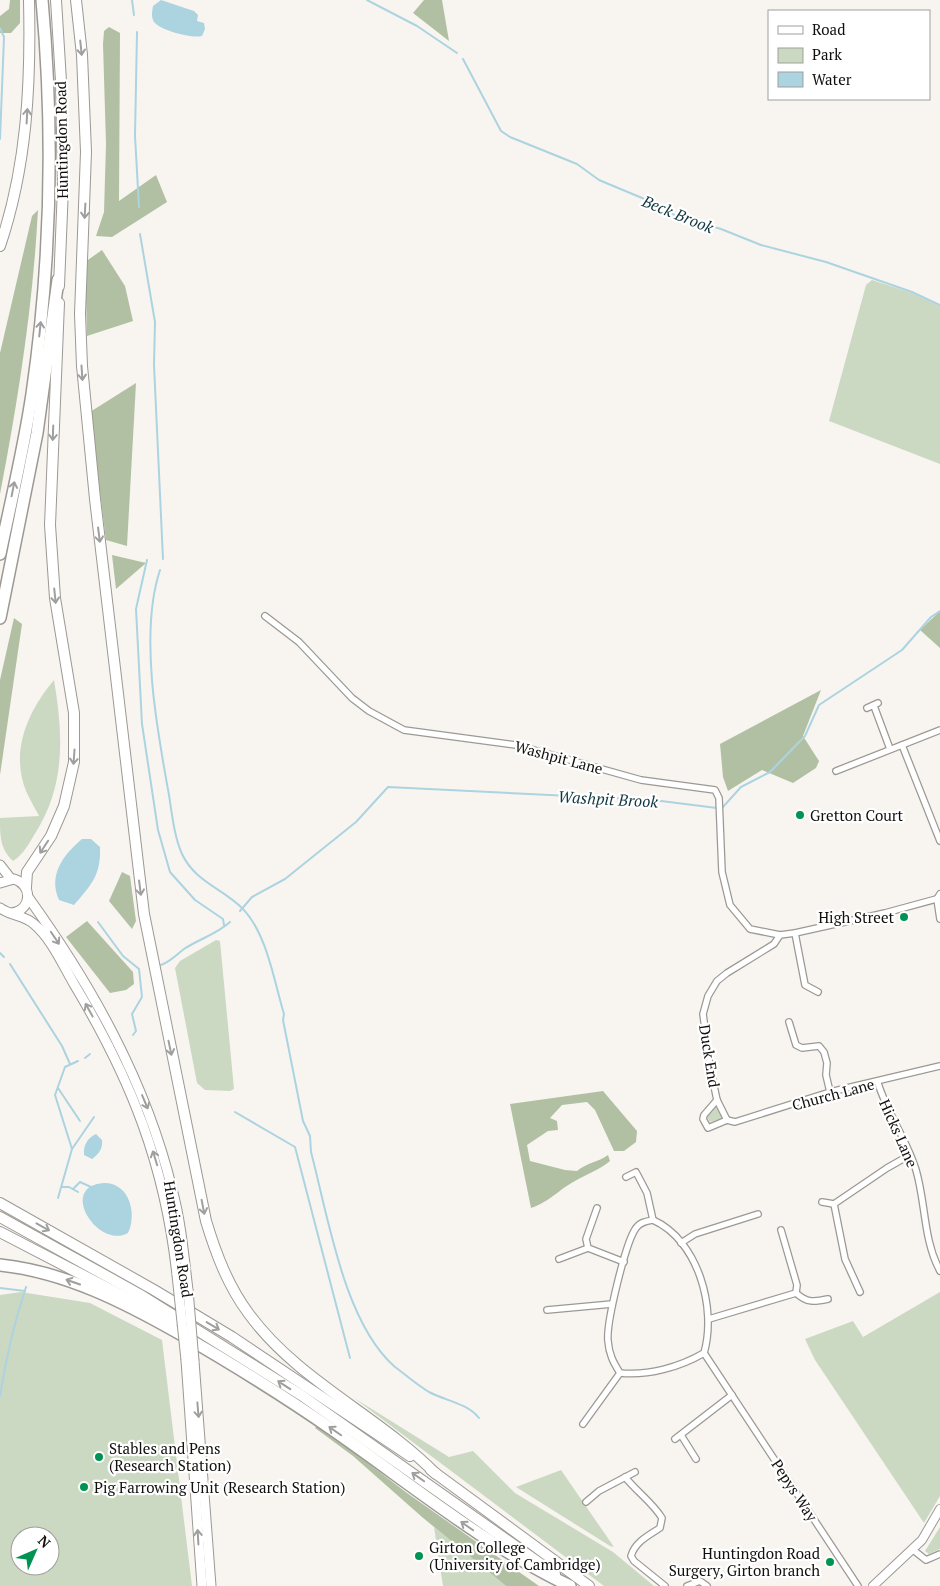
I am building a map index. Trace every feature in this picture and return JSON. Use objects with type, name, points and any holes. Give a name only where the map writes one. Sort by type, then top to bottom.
[{"type":"highway","points":[[0,246],[15,196],[27,127],[29,0]]},
{"type":"highway","points":[[0,554],[32,395],[44,293],[48,217],[49,78],[42,0]]},
{"type":"highway","name":"Huntingdon Road","points":[[27,892],[27,872],[51,836],[64,806],[74,762],[74,713],[55,598],[50,525],[63,186],[61,82],[56,0]]},
{"type":"highway","points":[[76,0],[82,64],[86,152],[80,331],[94,490],[144,914],[206,1221],[215,1251],[229,1284],[262,1331],[298,1365],[414,1451],[436,1474]]},
{"type":"highway","points":[[0,224],[21,165]]},
{"type":"highway","points":[[0,618],[37,433],[58,280]]},
{"type":"highway","points":[[0,1203],[232,1337],[436,1474],[589,1586]]},
{"type":"highway","points":[[0,1217],[139,1294],[206,1334],[309,1401],[571,1586]]},
{"type":"highway","points":[[0,1232],[187,1329],[206,1334]]},
{"type":"highway","points":[[0,1265],[22,1268],[67,1280],[145,1314],[269,1387],[490,1542],[530,1567],[571,1586]]},
{"type":"main road","points":[[0,865],[11,879]]},
{"type":"main road","points":[[0,883],[11,879],[20,881],[27,892],[23,908],[11,913]]},
{"type":"main road","name":"Huntingdon Road","points":[[27,892],[91,993],[147,1108],[173,1190],[188,1290],[190,1361],[204,1560],[202,1586]]},
{"type":"main road","name":"Huntingdon Road","points":[[0,908],[24,917],[36,925],[106,1040],[133,1096],[158,1170],[169,1220],[190,1361]]},
{"type":"main road","name":"Huntingdon Road","points":[[204,1560],[211,1586]]},
{"type":"street","name":"Washpit Lane","points":[[265,616],[298,642],[352,698],[369,711],[404,730],[516,744],[641,780],[710,788],[719,794],[722,872],[730,905],[750,929],[780,935]]},
{"type":"street","points":[[873,706],[890,749]]},
{"type":"street","points":[[836,771],[940,730]]},
{"type":"street","points":[[902,745],[940,841]]},
{"type":"street","points":[[780,935],[885,913],[939,897],[940,919]]},
{"type":"street","points":[[795,933],[805,985],[818,992]]},
{"type":"street","name":"Duck End","points":[[727,1120],[717,1100],[703,1014],[708,996],[718,980],[774,944],[780,935]]},
{"type":"street","points":[[789,1022],[796,1045],[802,1048],[819,1046],[824,1052],[830,1092]]},
{"type":"street","name":"Church Lane","points":[[717,1100],[704,1115],[703,1120],[708,1128],[727,1120],[735,1122],[830,1092],[940,1066]]},
{"type":"street","name":"Hicks Lane","points":[[878,1082],[916,1171],[931,1252],[940,1271]]},
{"type":"street","points":[[822,1202],[834,1204],[887,1168],[910,1155]]},
{"type":"street","points":[[626,1177],[636,1172],[649,1199],[653,1220]]},
{"type":"street","points":[[834,1204],[846,1259],[860,1292]]},
{"type":"street","points":[[588,1248],[586,1239],[597,1208]]},
{"type":"street","points":[[682,1243],[695,1234],[758,1214]]},
{"type":"street","points":[[653,1220],[664,1225],[682,1243],[698,1274],[704,1290],[708,1319],[708,1339],[704,1353],[694,1359],[655,1371],[636,1374],[620,1373],[611,1360],[608,1340],[608,1324],[612,1304],[634,1230],[644,1221],[653,1220]]},
{"type":"street","points":[[781,1230],[797,1285],[796,1293]]},
{"type":"street","points":[[559,1259],[588,1248],[624,1262]]},
{"type":"street","points":[[708,1319],[796,1293]]},
{"type":"street","points":[[796,1293],[804,1300],[812,1302],[828,1299]]},
{"type":"street","points":[[547,1310],[612,1304]]},
{"type":"street","name":"Pepys Way","points":[[704,1353],[858,1586]]},
{"type":"street","points":[[583,1424],[620,1373]]},
{"type":"street","points":[[675,1439],[732,1395]]},
{"type":"street","points":[[680,1436],[696,1459]]},
{"type":"street","points":[[586,1502],[599,1490],[635,1472]]},
{"type":"street","points":[[625,1478],[641,1496],[653,1505],[662,1518],[660,1528],[643,1539],[633,1550],[632,1556],[634,1561],[665,1586]]},
{"type":"street","points":[[873,1586],[912,1550],[930,1528],[940,1509]]},
{"type":"street","points":[[912,1550],[926,1560],[940,1554]]},
{"type":"street","points":[[687,1586],[700,1581],[707,1586]]},
{"type":"green space","points":[[10,0],[20,0],[20,23],[11,33],[0,33],[0,16],[9,9]]},
{"type":"green space","points":[[424,0],[442,0],[449,41],[413,13]]},
{"type":"green space","points":[[109,27],[120,33],[119,201],[156,175],[167,202],[112,237],[96,236],[104,212],[106,144],[103,44],[104,31]]},
{"type":"green space","points":[[38,210],[36,246],[24,353],[0,494],[0,353],[32,216]]},
{"type":"green space","points":[[102,250],[125,286],[133,321],[87,336],[85,262]]},
{"type":"green space","points":[[872,280],[912,293],[940,306],[940,464],[829,421],[866,285]]},
{"type":"green space","points":[[136,383],[127,546],[106,540],[90,412]]},
{"type":"green space","points":[[112,555],[146,563],[116,589]]},
{"type":"green space","points":[[940,611],[940,648],[920,630]]},
{"type":"green space","points":[[14,618],[22,624],[0,775],[0,680]]},
{"type":"green space","points":[[54,680],[59,719],[60,758],[53,795],[46,814],[36,832],[26,848],[13,861],[3,847],[0,818],[39,816],[26,791],[22,776],[21,746],[29,718]]},
{"type":"green space","points":[[821,690],[803,736],[819,761],[816,768],[793,783],[762,770],[728,791],[723,777],[720,744]]},
{"type":"green space","points":[[122,872],[130,876],[136,921],[132,929],[109,901]]},
{"type":"green space","points":[[87,921],[133,972],[134,984],[126,990],[110,993],[66,937]]},
{"type":"green space","points":[[216,940],[220,941],[234,1089],[230,1091],[205,1090],[197,1083],[175,968],[180,961]]},
{"type":"green space","points":[[603,1091],[637,1131],[636,1142],[624,1151],[614,1151],[595,1110],[587,1102],[562,1105],[550,1118],[557,1121],[558,1130],[548,1131],[527,1145],[530,1161],[565,1170],[577,1171],[608,1155],[610,1161],[531,1208],[510,1104]]},
{"type":"green space","points":[[716,1107],[721,1115],[721,1119],[710,1122],[706,1116]]},
{"type":"green space","points":[[21,1292],[90,1303],[162,1340],[192,1586],[0,1586],[0,1295]]},
{"type":"green space","points":[[940,1292],[940,1496],[924,1523],[815,1360],[805,1339],[853,1321],[863,1337]]},
{"type":"green space","points":[[354,1398],[449,1457],[473,1451],[515,1493],[613,1552],[654,1586],[604,1586]]},
{"type":"green space","points":[[318,1425],[407,1493],[539,1586],[506,1586],[422,1517],[353,1456],[315,1428]]},
{"type":"green space","points":[[561,1470],[614,1547],[516,1487]]},
{"type":"green space","points":[[434,1527],[506,1586],[443,1586]]},
{"type":"green space","points":[[940,1527],[940,1549],[929,1554],[925,1551]]},
{"type":"water","points":[[161,0],[194,11],[198,15],[197,21],[204,23],[205,29],[202,36],[184,35],[157,25],[153,20],[152,10],[153,6]]},
{"type":"water","points":[[82,839],[91,839],[100,847],[100,857],[94,879],[74,905],[59,900],[55,882],[56,874],[63,859]]},
{"type":"water","points":[[96,1134],[102,1140],[102,1146],[99,1153],[92,1159],[84,1155],[84,1148],[88,1140]]},
{"type":"water","points":[[104,1183],[113,1184],[120,1188],[129,1201],[132,1217],[128,1233],[116,1236],[105,1233],[87,1215],[83,1205],[84,1194],[90,1187]]},
{"type":"waterway","points":[[132,0],[134,15]]},
{"type":"waterway","name":"Beck Brook","points":[[367,0],[417,26],[457,53]]},
{"type":"waterway","points":[[0,28],[4,37],[0,139]]},
{"type":"waterway","points":[[137,32],[135,136],[139,207]]},
{"type":"waterway","name":"Beck Brook","points":[[463,59],[501,131],[510,137],[577,164],[599,180],[654,203],[676,216],[721,229],[761,245],[826,262],[912,292],[940,305]]},
{"type":"waterway","points":[[140,234],[155,322],[154,365],[163,559]]},
{"type":"waterway","points":[[147,560],[136,609],[142,724],[158,830],[170,872],[195,900],[223,919],[224,925]]},
{"type":"waterway","points":[[160,570],[154,595],[151,623],[152,682],[155,712],[179,847],[194,872],[243,909],[251,919],[264,945],[284,1014],[283,1020],[303,1121],[310,1136],[311,1152],[332,1237],[350,1297],[363,1324],[377,1348],[395,1367],[429,1392],[469,1409],[479,1418]]},
{"type":"waterway","name":"Washpit Brook","points":[[722,808],[741,787],[770,772],[805,736],[819,705],[902,650],[931,617],[940,611]]},
{"type":"waterway","name":"Washpit Brook","points":[[240,911],[252,897],[285,879],[356,822],[388,787],[653,800],[717,808]]},
{"type":"waterway","name":"Washpit Brook","points":[[98,922],[123,956],[139,969],[142,997],[132,1014],[136,1031],[133,1035]]},
{"type":"waterway","name":"Washpit Brook","points":[[161,965],[230,922]]},
{"type":"waterway","points":[[0,953],[4,957]]},
{"type":"waterway","points":[[10,964],[62,1046],[70,1064]]},
{"type":"waterway","name":"Washpit Brook","points":[[85,1058],[90,1054]]},
{"type":"waterway","name":"Washpit Brook","points":[[58,1198],[72,1149],[55,1095],[65,1067],[78,1061]]},
{"type":"waterway","points":[[58,1088],[80,1121]]},
{"type":"waterway","points":[[235,1112],[295,1147],[350,1358]]},
{"type":"waterway","points":[[72,1149],[94,1117]]},
{"type":"waterway","points":[[73,1189],[80,1182],[91,1187]]},
{"type":"waterway","points":[[62,1187],[69,1187],[78,1192]]},
{"type":"waterway","name":"Washpit Brook","points":[[0,1396],[11,1341],[26,1287]]},
{"type":"waterway","points":[[0,1288],[25,1291]]},
{"type":"place","name":"Gretton Court","points":[[800,815]]},
{"type":"place","name":"High Street","points":[[904,917]]},
{"type":"place","name":"Stables and Pens (Research Station)","points":[[99,1457]]},
{"type":"place","name":"Pig Farrowing Unit (Research Station)","points":[[84,1487]]},
{"type":"place","name":"Girton College (University of Cambridge)","points":[[419,1556]]},
{"type":"place","name":"Huntingdon Road Surgery, Girton branch","points":[[830,1562]]}]
